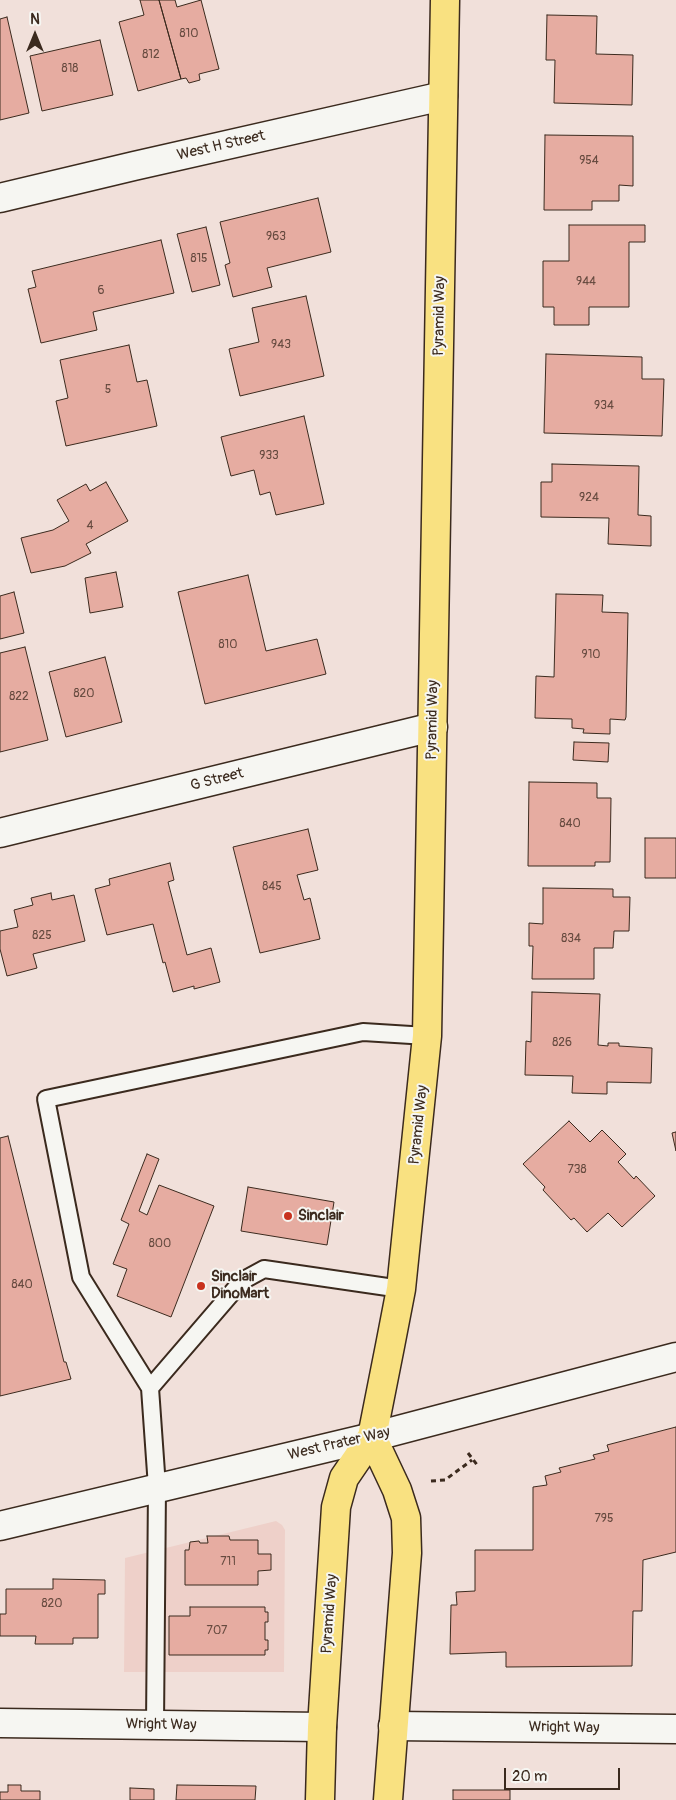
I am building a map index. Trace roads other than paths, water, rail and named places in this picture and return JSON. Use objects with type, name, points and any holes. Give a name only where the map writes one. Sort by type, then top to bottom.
[{"type":"main road","name":"Pyramid Way","points":[[320,1800],[322,1727],[336,1507],[344,1478],[372,1437],[401,1290],[428,1036],[445,0]]},
{"type":"main road","points":[[372,1437],[398,1490],[406,1518],[408,1553],[388,1800]]},
{"type":"street","name":"West H Street","points":[[0,198],[444,96]]},
{"type":"street","name":"G Street","points":[[0,833],[433,727]]},
{"type":"street","name":"West Prater Way","points":[[0,1526],[372,1437],[676,1357]]},
{"type":"street","name":"Wright Way","points":[[0,1723],[322,1727]]},
{"type":"street","name":"Wright Way","points":[[393,1726],[676,1729]]},
{"type":"lane","points":[[155,1725],[157,1487],[150,1388],[81,1276],[46,1099],[363,1032],[428,1036]]},
{"type":"lane","points":[[150,1388],[242,1281],[264,1269],[401,1290]]},
{"type":"place","name":"Sinclair","points":[[288,1216]]},
{"type":"place","name":"Sinclair DinoMart","points":[[201,1286]]}]
